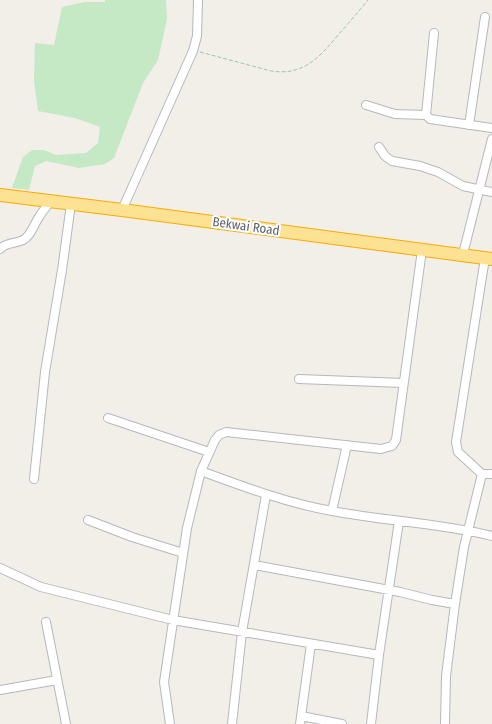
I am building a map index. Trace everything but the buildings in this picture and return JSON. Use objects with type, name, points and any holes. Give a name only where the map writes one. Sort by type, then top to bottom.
[{"type":"highway","name":"Bekwai Road","points":[[0,195],[489,258]]},
{"type":"street","points":[[122,210],[193,51],[197,36],[198,0]]},
{"type":"street","points":[[468,125],[485,17]]},
{"type":"street","points":[[426,115],[434,33]]},
{"type":"street","points":[[366,105],[395,114],[426,115],[430,119],[492,128]]},
{"type":"street","points":[[463,254],[492,140]]},
{"type":"street","points":[[379,147],[385,156],[392,161],[420,166],[438,172],[463,186],[492,192]]},
{"type":"street","points":[[0,249],[13,242],[23,240],[50,202]]},
{"type":"street","points":[[34,479],[45,372],[71,204]]},
{"type":"street","points":[[170,724],[164,682],[183,553],[187,528],[201,471],[215,440],[219,435],[226,432],[381,449],[392,446],[396,440],[422,250]]},
{"type":"street","points":[[489,258],[456,442],[458,452],[482,474],[492,474]]},
{"type":"street","points":[[299,379],[404,383]]},
{"type":"street","points":[[108,418],[210,452]]},
{"type":"street","points":[[332,511],[347,445]]},
{"type":"street","points":[[201,471],[266,495],[332,511],[468,530],[492,536]]},
{"type":"street","points":[[445,724],[446,676],[455,604],[468,530],[482,474]]},
{"type":"street","points":[[232,724],[242,632],[266,495]]},
{"type":"street","points":[[88,520],[132,537],[183,553]]},
{"type":"street","points":[[371,724],[378,655],[399,521]]},
{"type":"street","points":[[254,565],[455,604]]},
{"type":"street","points":[[0,568],[41,587],[173,620],[378,655]]},
{"type":"street","points":[[46,622],[66,724]]},
{"type":"street","points":[[311,644],[301,720],[342,724]]},
{"type":"street","points":[[0,690],[57,680]]},
{"type":"path","points":[[193,51],[271,71],[282,73],[296,70],[307,66],[317,59],[368,0]]},
{"type":"green space","points":[[105,0],[166,0],[167,19],[158,60],[143,83],[114,158],[105,164],[79,168],[46,161],[35,166],[29,190],[12,188],[23,157],[32,150],[44,150],[56,155],[86,153],[98,143],[100,127],[75,118],[38,111],[34,81],[35,43],[54,45],[62,7],[84,2],[105,2]]}]
